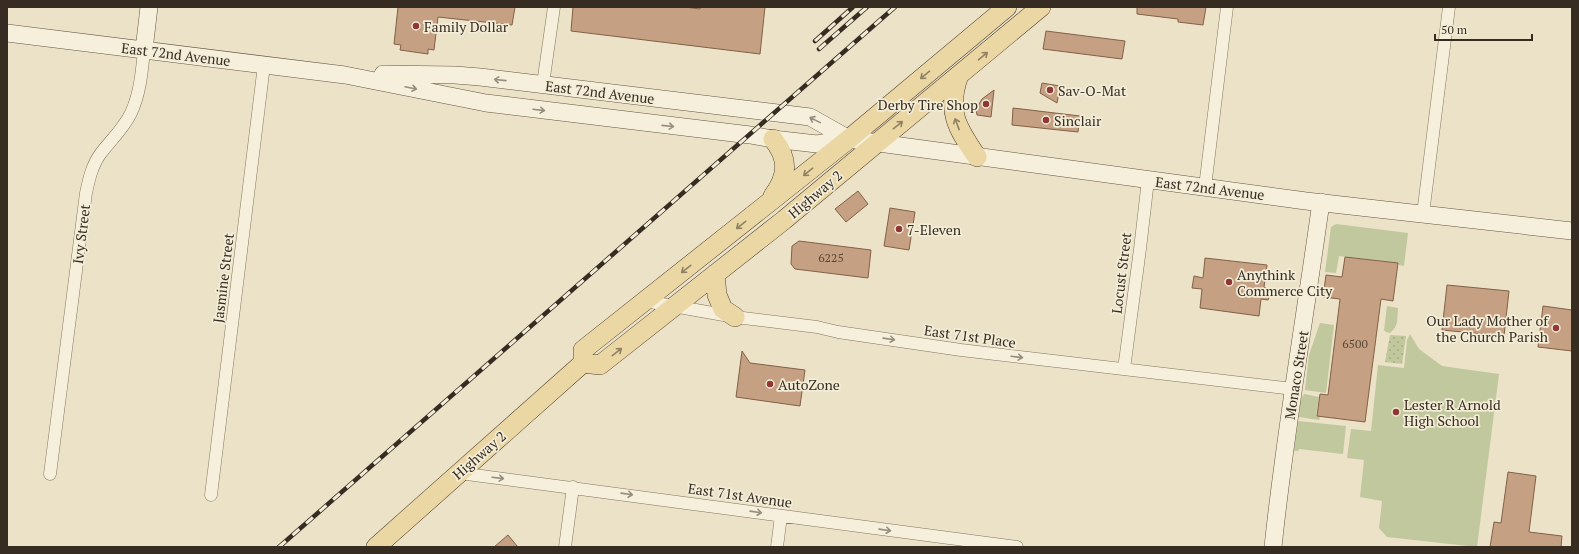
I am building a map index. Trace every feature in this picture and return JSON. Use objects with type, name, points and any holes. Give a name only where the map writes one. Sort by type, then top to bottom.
[{"type":"main road","name":"Ivy Street","points":[[144,50],[149,7]]},
{"type":"main road","name":"Highway 2","points":[[376,547],[583,364],[584,350],[849,139],[1007,7]]},
{"type":"main road","name":"Highway 2","points":[[583,364],[600,365],[784,220],[1041,7]]},
{"type":"main road","name":"East 72nd Avenue","points":[[7,33],[345,75],[486,103],[817,144],[849,139],[877,142],[1148,180],[1461,220],[1572,231]]},
{"type":"main road","name":"East 72nd Avenue","points":[[345,75],[455,75],[543,84],[810,117],[849,139]]},
{"type":"main road","points":[[959,75],[954,92],[953,111],[964,138],[977,157]]},
{"type":"main road","points":[[765,206],[779,188],[784,172],[785,162],[781,150],[773,139]]},
{"type":"main road","name":"Monaco Street","points":[[1274,547],[1281,476],[1321,202]]},
{"type":"main road","points":[[715,274],[716,295],[723,309],[735,317]]},
{"type":"street","points":[[543,84],[554,7]]},
{"type":"street","points":[[1205,187],[1227,7]]},
{"type":"street","points":[[1423,214],[1449,7]]},
{"type":"street","name":"Ivy Street","points":[[50,474],[86,193],[91,171],[100,154],[123,126],[135,103],[144,50]]},
{"type":"street","name":"Jasmine Street","points":[[211,496],[264,65]]},
{"type":"street","name":"Locust Street","points":[[1124,369],[1148,180]]},
{"type":"street","name":"East 71st Place","points":[[645,301],[735,317],[817,327],[850,334],[960,350],[1293,389]]},
{"type":"street","name":"East 71st Avenue","points":[[460,473],[573,487],[973,544],[1017,547]]},
{"type":"street","points":[[565,547],[573,487]]},
{"type":"street","points":[[777,547],[781,516]]},
{"type":"green space","points":[[1336,224],[1408,233],[1404,266],[1399,265],[1398,263],[1339,256],[1336,273],[1325,272],[1331,227]]},
{"type":"green space","points":[[1387,306],[1398,308],[1396,325],[1390,333],[1384,330]]},
{"type":"green space","points":[[1320,323],[1334,325],[1326,393],[1305,390],[1309,355]]},
{"type":"green space","points":[[1410,334],[1419,349],[1442,366],[1499,374],[1477,547],[1387,537],[1379,528],[1382,501],[1360,497],[1364,460],[1347,458],[1351,429],[1371,431],[1378,365],[1404,368],[1407,340]]},
{"type":"green space","points":[[1390,335],[1406,336],[1402,364],[1385,362]]},
{"type":"green space","points":[[1304,394],[1319,397],[1316,415],[1320,417],[1319,420],[1299,417],[1300,401]]},
{"type":"green space","points":[[1298,421],[1346,426],[1343,454],[1299,449],[1298,451],[1294,451]]},
{"type":"building","name":"Family Dollar","points":[[398,7],[515,7],[512,25],[438,17],[434,50],[428,49],[428,54],[400,50],[401,45],[394,44]]},
{"type":"building","points":[[573,7],[685,7],[700,9],[700,7],[765,7],[760,54],[571,31]]},
{"type":"building","points":[[1137,7],[1206,7],[1203,25],[1178,22],[1178,19],[1137,14]]},
{"type":"building","points":[[1046,31],[1125,41],[1122,59],[1043,49]]},
{"type":"building","name":"Sav-O-Mat","points":[[1042,83],[1060,86],[1057,103],[1040,93]]},
{"type":"building","name":"Derby Tire Shop","points":[[994,90],[991,117],[977,115],[976,109],[982,99]]},
{"type":"building","name":"Sinclair","points":[[1013,108],[1080,116],[1078,132],[1012,125]]},
{"type":"building","points":[[858,191],[868,204],[846,222],[835,209]]},
{"type":"building","name":"7-Eleven","points":[[890,208],[915,212],[909,250],[884,246]]},
{"type":"building","points":[[799,241],[871,250],[868,278],[795,269],[791,264],[792,246]]},
{"type":"building","name":"Lester R Arnold High School","points":[[1345,257],[1398,263],[1393,301],[1381,299],[1365,422],[1317,416],[1320,394],[1328,395],[1340,299],[1323,297],[1326,275],[1342,277]]},
{"type":"building","name":"Anythink Commerce City","points":[[1205,258],[1267,265],[1264,287],[1272,292],[1268,300],[1261,299],[1259,316],[1200,308],[1202,289],[1192,288],[1194,276],[1203,278]]},
{"type":"building","points":[[1447,285],[1509,291],[1504,336],[1442,330]]},
{"type":"building","name":"Our Lady Mother of the Church Parish","points":[[1543,306],[1572,310],[1572,351],[1538,347]]},
{"type":"building","name":"AutoZone","points":[[742,351],[750,363],[805,370],[800,406],[736,397]]},
{"type":"building","points":[[1508,472],[1536,476],[1529,532],[1562,536],[1561,547],[1490,547],[1494,522],[1501,523]]},
{"type":"building","points":[[508,535],[518,547],[494,547]]},
{"type":"railway","points":[[815,41],[853,7]]},
{"type":"railway","points":[[819,49],[867,7]]},
{"type":"railway","points":[[279,547],[895,7]]},
{"type":"place","name":"Family Dollar","points":[[416,26]]},
{"type":"place","name":"Sav-O-Mat","points":[[1050,90]]},
{"type":"place","name":"Derby Tire Shop","points":[[986,104]]},
{"type":"place","name":"Sinclair","points":[[1046,120]]},
{"type":"place","name":"7-Eleven","points":[[899,229]]},
{"type":"place","name":"Anythink Commerce City","points":[[1229,282]]},
{"type":"place","name":"Our Lady Mother of the Church Parish","points":[[1556,328]]},
{"type":"place","name":"AutoZone","points":[[770,384]]},
{"type":"place","name":"Lester R Arnold High School","points":[[1396,412]]}]
